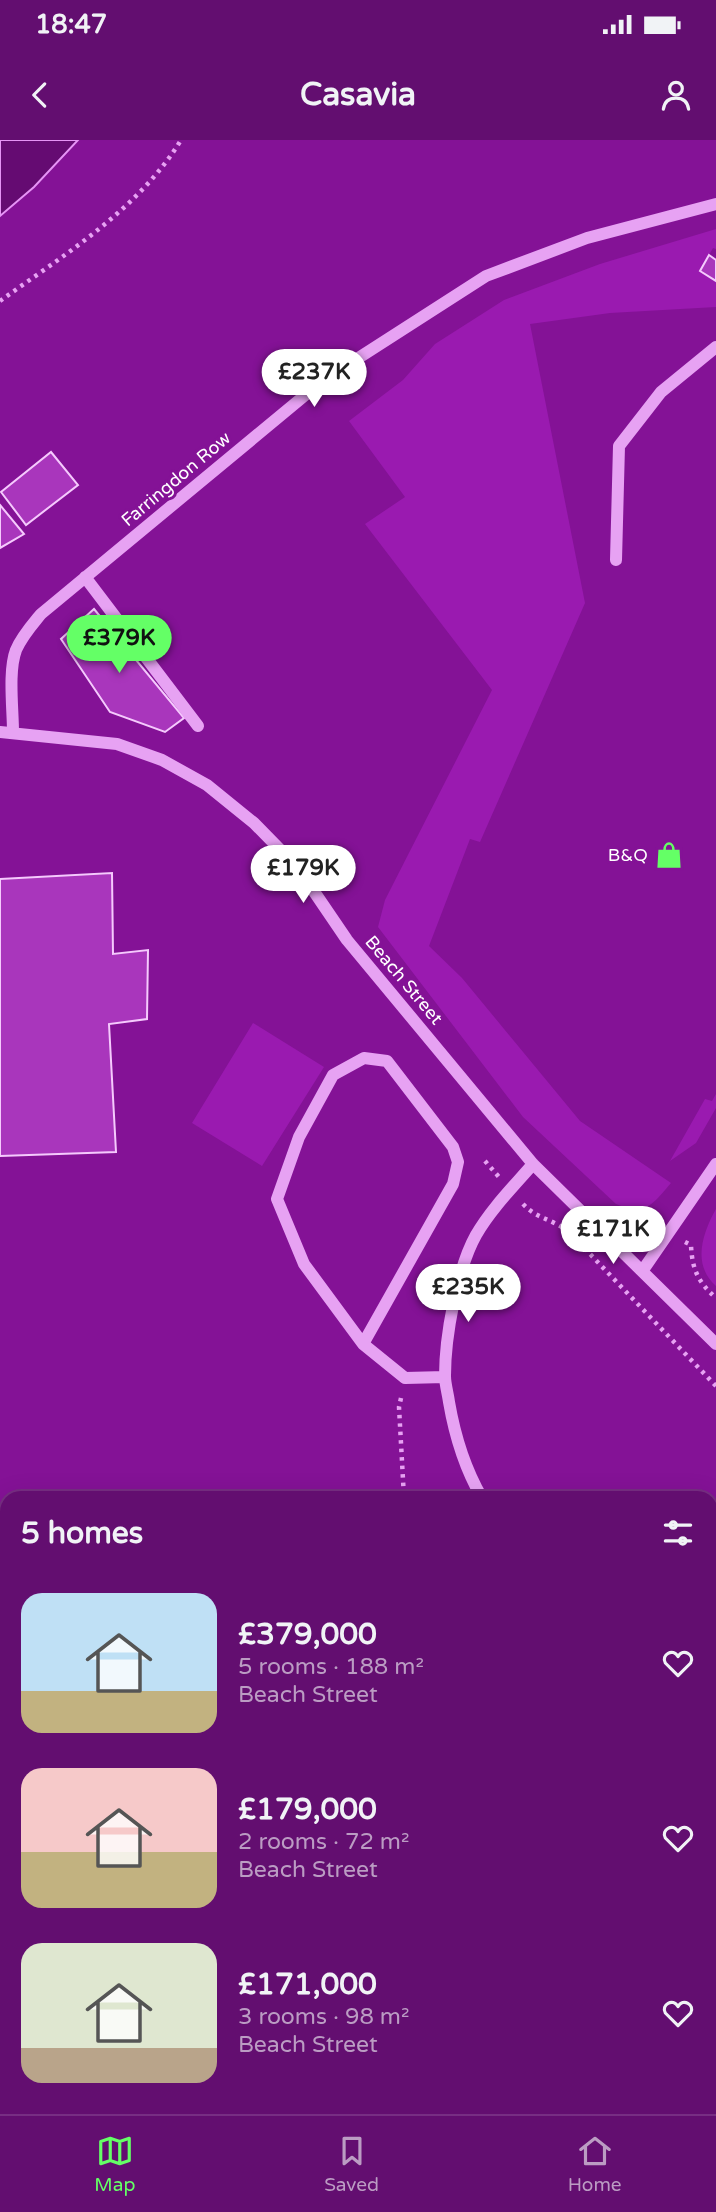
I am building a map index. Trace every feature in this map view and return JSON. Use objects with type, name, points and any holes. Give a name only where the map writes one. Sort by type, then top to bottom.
[{"type":"street","name":"Farringdon Row","points":[[7,732],[15,652],[24,635],[41,614],[321,382],[486,276],[587,238],[716,204]]},
{"type":"street","points":[[616,559],[618,446],[662,392],[716,347]]},
{"type":"street","points":[[85,577],[198,726]]},
{"type":"street","name":"Beach Street","points":[[7,732],[117,744],[162,760],[207,785],[254,823],[298,869],[348,940],[533,1164],[716,1344]]},
{"type":"street","points":[[363,1344],[453,1184],[458,1162],[453,1147],[387,1061],[364,1058],[333,1075],[299,1137],[277,1199],[304,1264],[363,1344],[405,1378],[445,1377]]},
{"type":"street","points":[[478,1491],[456,1440],[445,1377],[454,1303],[463,1266],[475,1236],[533,1164]]},
{"type":"street","points":[[643,1270],[716,1164]]},
{"type":"path","points":[[0,301],[107,225],[171,157],[181,140]]},
{"type":"path","points":[[534,1216],[550,1219],[570,1233],[716,1386]]},
{"type":"path","points":[[691,1245],[699,1282],[716,1298]]},
{"type":"path","points":[[404,1491],[399,1407],[405,1378]]},
{"type":"shaded area","points":[[0,140],[78,140],[34,187],[0,216]]},
{"type":"shaded area","points":[[716,229],[716,249],[713,248],[700,271],[716,281],[716,307],[610,313],[530,324],[585,603],[480,842],[470,839],[429,946],[462,978],[580,1121],[671,1183],[648,1206],[634,1209],[616,1204],[523,1117],[378,927],[385,900],[492,690],[365,524],[405,497],[349,421],[403,380],[435,344],[504,300],[600,264]]},
{"type":"shaded area","points":[[253,1023],[324,1067],[262,1166],[192,1123]]},
{"type":"shaded area","points":[[716,1094],[716,1108],[696,1143],[670,1161],[705,1099],[712,1101]]},
{"type":"shaded area","points":[[716,1209],[716,1286],[704,1269],[702,1249]]},
{"type":"building","points":[[709,255],[716,260],[716,281],[700,271]]},
{"type":"building","points":[[51,452],[78,485],[26,525],[1,492]]},
{"type":"building","points":[[0,505],[24,534],[0,548]]},
{"type":"building","points":[[94,609],[184,718],[165,732],[110,712],[61,639]]},
{"type":"building","points":[[112,873],[113,954],[148,950],[147,1019],[109,1024],[116,1152],[0,1156],[0,879]]},
{"type":"place","name":"B&Q","points":[[669,855]]}]
